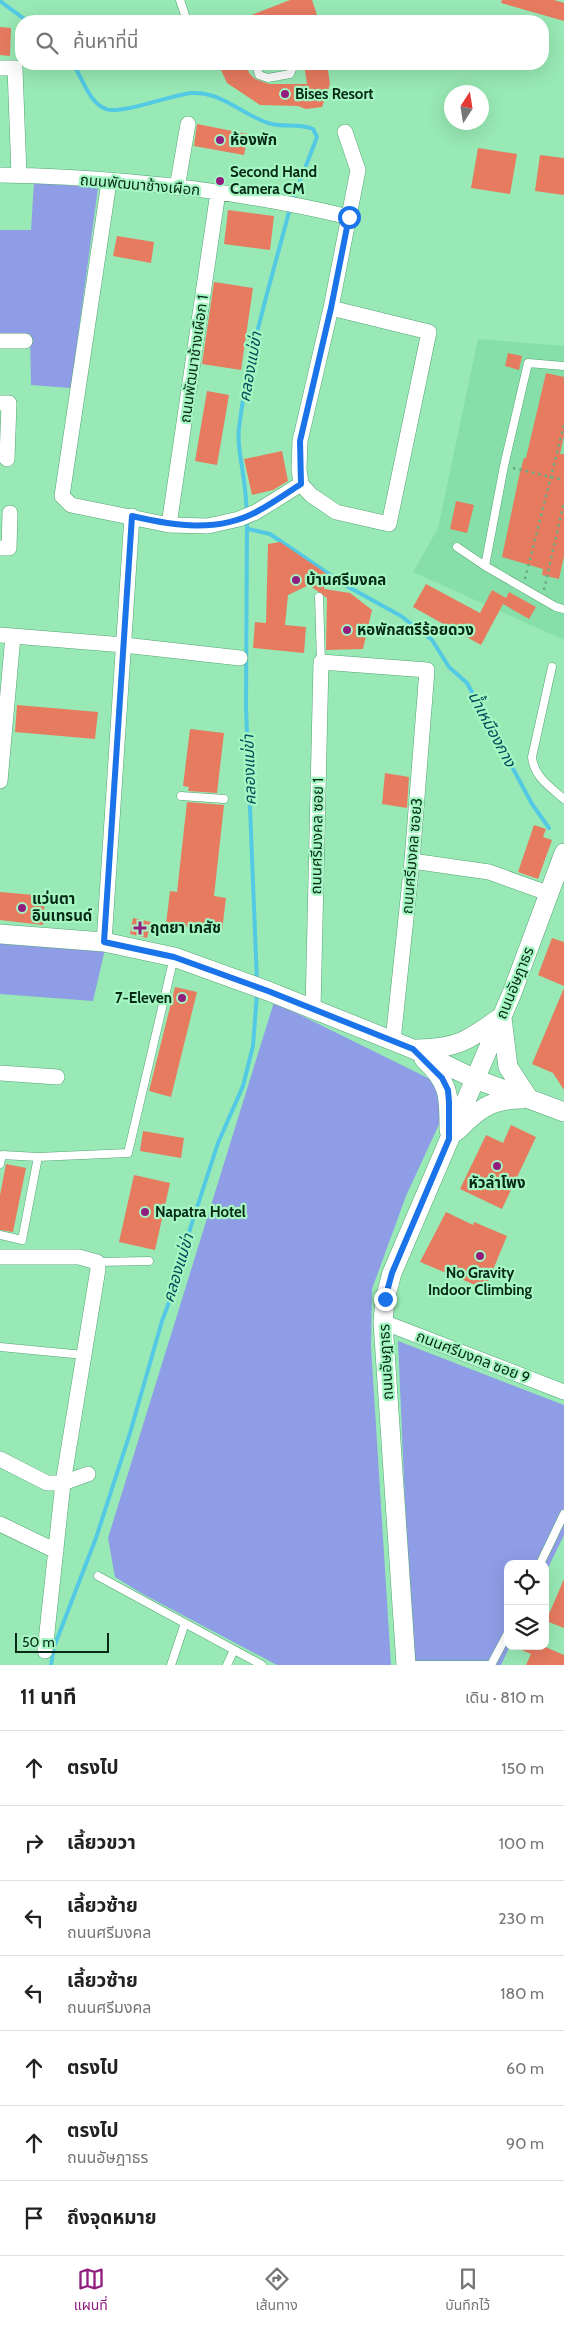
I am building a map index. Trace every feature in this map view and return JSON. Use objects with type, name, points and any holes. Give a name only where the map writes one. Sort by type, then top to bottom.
[{"type":"street","points":[[0,68],[15,68]]},
{"type":"street","points":[[15,70],[19,175]]},
{"type":"street","points":[[176,188],[188,124]]},
{"type":"street","points":[[331,308],[429,332],[389,524],[336,512],[311,494],[301,484],[300,441],[331,308],[358,170],[345,132]]},
{"type":"street","name":"ถนนพัฒนาช้างเผือก","points":[[0,175],[218,192],[312,208],[349,217]]},
{"type":"street","points":[[109,182],[62,496],[71,505],[169,525],[208,526],[239,519],[256,512],[301,484]]},
{"type":"street","name":"ถนนพัฒนาช้างเผือก 1","points":[[169,525],[218,192]]},
{"type":"street","points":[[0,341],[25,341]]},
{"type":"street","points":[[0,403],[9,403],[7,459]]},
{"type":"street","points":[[0,548],[9,548],[10,513]]},
{"type":"street","points":[[104,942],[132,516]]},
{"type":"street","points":[[0,781],[7,635],[124,645],[240,658]]},
{"type":"street","name":"ถนนศรีมงคล ซอย3","points":[[321,662],[427,670],[412,861],[393,1041]]},
{"type":"street","name":"ถนนศรีมงคล ซอย 1","points":[[313,1009],[321,662]]},
{"type":"street","name":"ถนนอัษฎาธร","points":[[406,1665],[382,1322],[385,1299],[392,1273],[501,1017],[550,894],[564,853]]},
{"type":"street","points":[[412,861],[489,872],[550,894]]},
{"type":"street","points":[[0,934],[104,942],[174,957],[268,991],[413,1049],[475,1079],[564,1112]]},
{"type":"street","points":[[413,1049],[440,1048],[460,1044],[501,1017],[508,1067],[530,1099]]},
{"type":"street","points":[[413,1049],[442,1078],[448,1090],[449,1139]]},
{"type":"street","points":[[0,1073],[57,1077]]},
{"type":"street","points":[[449,1139],[488,1104],[504,1099],[530,1099]]},
{"type":"street","points":[[0,1257],[79,1257],[97,1262],[98,1269],[63,1483],[45,1652]]},
{"type":"street","name":"ถนนศรีมงคล ซอย 9","points":[[382,1322],[564,1392]]},
{"type":"street","points":[[0,1459],[47,1482],[63,1483],[88,1474]]},
{"type":"street","points":[[0,1524],[56,1551]]},
{"type":"lane","points":[[180,0],[185,15]]},
{"type":"lane","points":[[258,70],[260,74],[268,78],[290,74],[292,70]]},
{"type":"lane","points":[[485,566],[504,466],[528,362],[564,366]]},
{"type":"lane","points":[[457,547],[485,566],[542,599],[564,609]]},
{"type":"lane","points":[[319,597],[321,662]]},
{"type":"lane","points":[[552,667],[532,757],[533,766],[538,776],[564,799]]},
{"type":"lane","points":[[181,796],[224,799]]},
{"type":"lane","points":[[0,1164],[2,1155],[38,1157],[128,1153],[174,957]]},
{"type":"lane","points":[[0,1235],[22,1240],[38,1157]]},
{"type":"lane","points":[[97,1262],[149,1261]]},
{"type":"lane","points":[[0,1347],[84,1355]]},
{"type":"lane","points":[[542,1560],[564,1514]]},
{"type":"lane","points":[[98,1576],[262,1665]]},
{"type":"lane","points":[[171,1665],[185,1623]]},
{"type":"lane","points":[[406,1665],[490,1665],[504,1640]]},
{"type":"lane","points":[[227,1665],[234,1650]]},
{"type":"path","points":[[523,588],[564,425]]},
{"type":"path","points":[[504,466],[564,480]]},
{"type":"path","points":[[542,599],[564,502]]},
{"type":"shaded area","points":[[34,182],[98,188],[71,388],[31,385],[30,334],[0,334],[0,230],[31,230]]},
{"type":"shaded area","points":[[478,339],[564,346],[564,640],[413,572],[438,528]]},
{"type":"shaded area","points":[[0,938],[105,949],[93,1001],[0,994]]},
{"type":"shaded area","points":[[274,1002],[438,1083],[447,1107],[406,1196],[372,1289],[371,1346],[391,1665],[277,1665],[141,1593],[115,1577],[108,1538]]},
{"type":"shaded area","points":[[398,1341],[564,1405],[564,1535],[549,1566],[549,1560],[504,1560],[504,1650],[508,1650],[501,1665],[412,1665]]},
{"type":"building","points":[[290,0],[312,0],[317,15],[251,15]]},
{"type":"building","points":[[502,0],[554,0],[564,3],[564,21],[549,17],[549,15],[501,3]]},
{"type":"building","points":[[0,27],[11,28],[10,56],[0,55]]},
{"type":"building","name":"Bises Resort","points":[[221,70],[248,70],[255,79],[269,84],[307,84],[305,70],[328,70],[330,84],[322,107],[306,109],[298,106],[260,105],[227,83]]},
{"type":"building","name":"ห้องพัก","points":[[197,124],[248,134],[244,155],[194,146]]},
{"type":"building","points":[[478,148],[517,154],[510,194],[471,188]]},
{"type":"building","points":[[540,155],[564,158],[564,195],[535,191]]},
{"type":"building","points":[[228,210],[274,216],[270,250],[224,244]]},
{"type":"building","points":[[117,236],[154,242],[151,263],[113,256]]},
{"type":"building","points":[[214,282],[253,288],[241,370],[202,364]]},
{"type":"building","points":[[508,353],[522,356],[519,370],[505,366]]},
{"type":"building","points":[[546,373],[564,377],[564,436],[560,454],[564,454],[564,556],[559,579],[542,575],[543,569],[502,557],[520,472],[524,458],[526,458]]},
{"type":"building","points":[[207,391],[229,395],[217,465],[195,461]]},
{"type":"building","points":[[282,451],[288,481],[273,490],[252,495],[244,459]]},
{"type":"building","points":[[456,501],[474,505],[467,533],[450,529]]},
{"type":"building","points":[[280,542],[327,574],[324,589],[350,593],[372,610],[363,649],[326,650],[327,598],[309,585],[288,595],[285,625],[306,627],[304,653],[253,648],[255,622],[266,623],[268,544]]},
{"type":"building","points":[[426,584],[480,613],[492,590],[506,598],[509,592],[536,607],[529,619],[503,604],[481,645],[413,607]]},
{"type":"building","points":[[17,705],[98,712],[95,739],[15,732]]},
{"type":"building","points":[[190,729],[224,733],[217,793],[188,791],[189,787],[183,786]]},
{"type":"building","points":[[385,773],[409,777],[407,808],[382,804]]},
{"type":"building","points":[[187,802],[224,805],[214,896],[226,898],[222,931],[166,924],[170,891],[177,892]]},
{"type":"building","points":[[534,825],[546,829],[543,837],[552,840],[538,879],[518,872]]},
{"type":"building","name":"แว่นตา อินเทรนด์","points":[[0,892],[45,896],[43,925],[0,920]]},
{"type":"building","name":"ฤตยา เภสัช","points":[[133,918],[151,922],[147,938],[130,934]]},
{"type":"building","points":[[552,938],[564,942],[564,986],[538,975]]},
{"type":"building","points":[[175,987],[197,992],[171,1097],[149,1091]]},
{"type":"building","points":[[564,988],[564,1090],[553,1073],[532,1064]]},
{"type":"building","name":"หัวลำโพง","points":[[511,1125],[536,1137],[502,1209],[460,1189],[486,1135],[503,1143]]},
{"type":"building","points":[[143,1131],[184,1138],[181,1158],[140,1151]]},
{"type":"building","points":[[6,1164],[26,1168],[13,1232],[0,1230],[0,1195]]},
{"type":"building","name":"Napatra Hotel","points":[[134,1175],[170,1183],[155,1250],[119,1242]]},
{"type":"building","points":[[446,1212],[473,1225],[474,1222],[507,1236],[485,1289],[420,1262]]},
{"type":"building","points":[[564,1579],[564,1628],[549,1622],[549,1614]]},
{"type":"building","points":[[549,1649],[564,1655],[564,1665],[526,1665],[531,1654],[522,1650]]},
{"type":"waterway","name":"คลองแม่ข่า","points":[[0,1],[19,15]]},
{"type":"waterway","name":"คลองแม่ข่า","points":[[76,70],[90,96],[106,109],[123,109],[191,93],[202,93],[221,99],[268,123],[302,126],[313,129],[317,137],[292,202]]},
{"type":"waterway","name":"คลองแม่ข่า","points":[[247,512],[239,445],[239,428],[254,345],[290,208]]},
{"type":"waterway","name":"คลองแม่ข่า","points":[[247,519],[246,708],[257,982]]},
{"type":"waterway","name":"น้ำเหมืองกาง","points":[[248,529],[270,534],[345,585],[401,616],[432,640],[449,667],[467,683],[532,804],[549,828]]},
{"type":"waterway","name":"คลองแม่ข่า","points":[[51,1665],[54,1647],[96,1538],[130,1433],[162,1321],[177,1281],[190,1229],[218,1143],[243,1086],[253,1046],[257,994]]},
{"type":"place","name":"Bises Resort","points":[[285,94]]},
{"type":"place","name":"ห้องพัก","points":[[220,140]]},
{"type":"place","name":"Second Hand Camera CM","points":[[220,181]]},
{"type":"place","name":"บ้านศรีมงคล","points":[[296,580]]},
{"type":"place","name":"หอพักสตรีร้อยดวง","points":[[347,630]]},
{"type":"place","name":"แว่นตา อินเทรนด์","points":[[22,908]]},
{"type":"place","name":"ฤตยา เภสัช","points":[[140,928]]},
{"type":"place","name":"7-Eleven","points":[[182,998]]},
{"type":"place","name":"หัวลำโพง","points":[[497,1166]]},
{"type":"place","name":"Napatra Hotel","points":[[145,1212]]},
{"type":"place","name":"No Gravity Indoor Climbing","points":[[480,1256]]},
{"type":"route","points":[[349,217],[331,308],[300,441],[299,469],[301,484],[256,512],[239,519],[208,526],[169,525],[132,516],[104,942],[174,957],[268,991],[413,1049],[442,1078],[448,1090],[449,1139],[392,1273],[385,1299]]}]
